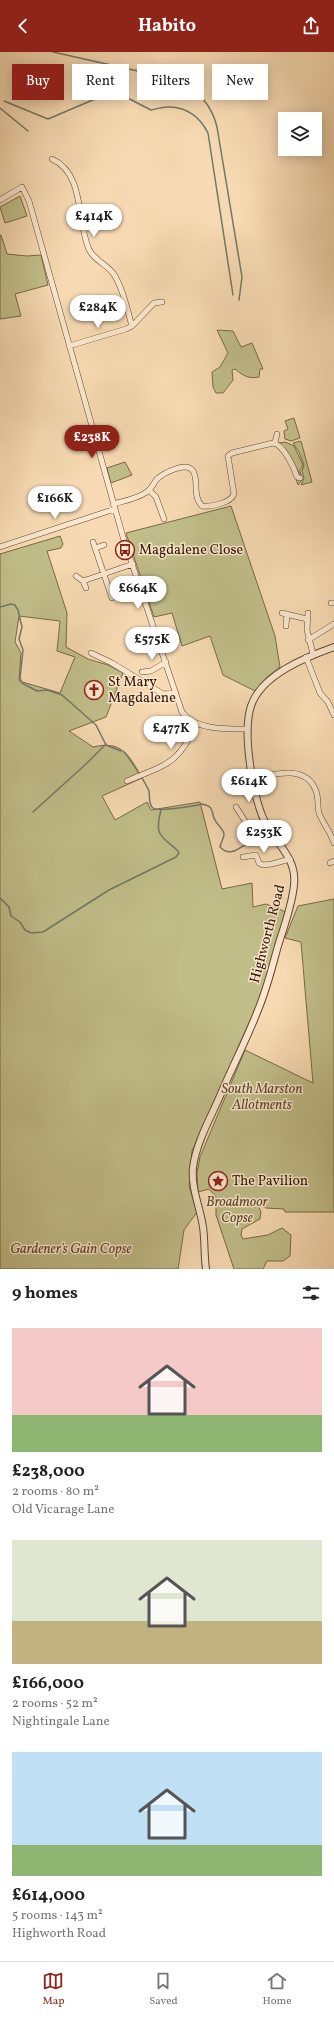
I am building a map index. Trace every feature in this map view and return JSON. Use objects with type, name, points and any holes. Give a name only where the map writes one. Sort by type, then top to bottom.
[{"type":"street","points":[[52,159],[65,166],[70,173],[88,248],[94,256],[109,269],[117,280],[132,326]]},
{"type":"street","points":[[0,200],[22,187],[29,201],[114,507],[144,601],[184,713],[188,718],[197,723],[217,728],[247,729]]},
{"type":"street","points":[[69,346],[121,331],[132,326],[154,302],[162,302]]},
{"type":"street","points":[[275,443],[277,434]]},
{"type":"street","points":[[0,547],[114,507],[150,490],[161,477],[176,469],[187,468],[194,473],[195,488],[200,505],[207,506],[227,501],[232,498],[234,494],[228,456],[232,453],[275,443]]},
{"type":"street","points":[[275,443],[290,462],[297,477],[300,478]]},
{"type":"street","points":[[150,490],[156,497],[164,519]]},
{"type":"street","points":[[93,542],[112,598]]},
{"type":"street","points":[[95,548],[104,545]]},
{"type":"street","points":[[83,582],[133,564]]},
{"type":"street","points":[[76,576],[83,582],[86,588]]},
{"type":"street","points":[[286,626],[285,614],[308,616],[308,640],[313,654]]},
{"type":"street","points":[[308,640],[334,624]]},
{"type":"street","name":"Highworth Road","points":[[206,1269],[203,1227],[193,1180],[194,1165],[201,1141],[263,996],[292,899],[295,877],[290,859],[265,821],[253,779],[247,729],[251,705],[261,689],[279,674],[306,657],[334,647]]},
{"type":"street","points":[[91,653],[112,663],[163,694],[176,693]]},
{"type":"street","points":[[306,657],[320,693],[328,702],[334,715]]},
{"type":"street","points":[[142,672],[151,670],[166,662]]},
{"type":"street","points":[[127,782],[178,756],[187,744],[197,723]]},
{"type":"street","points":[[253,779],[285,772],[296,773],[306,778],[316,790],[319,812],[334,843]]},
{"type":"street","points":[[236,807],[247,824],[254,825],[265,821]]},
{"type":"street","points":[[243,857],[256,855],[259,863],[265,865],[290,859]]},
{"type":"green space","points":[[20,196],[27,216],[5,223],[0,207]]},
{"type":"green space","points":[[0,235],[7,254],[27,256],[41,255],[48,285],[15,294],[21,316],[0,319]]},
{"type":"green space","points":[[217,330],[233,331],[241,347],[252,343],[263,369],[260,369],[259,377],[255,378],[246,376],[235,369],[232,370],[233,380],[223,393],[216,393],[213,387],[212,372],[220,367],[228,353]]},
{"type":"green space","points":[[294,418],[300,438],[291,441],[285,439],[284,431],[288,429],[285,421]]},
{"type":"green space","points":[[301,441],[312,482],[301,485],[304,478],[302,471],[304,465],[299,452],[293,443]]},
{"type":"green space","points":[[285,442],[294,446],[303,465],[300,471],[302,478],[290,457],[279,443]]},
{"type":"green space","points":[[125,462],[132,475],[111,483],[107,468]]},
{"type":"green space","points":[[296,479],[302,479],[301,482],[298,485]]},
{"type":"green space","points":[[231,506],[275,636],[280,667],[266,678],[257,692],[223,675],[210,636],[182,646],[172,613],[154,617],[126,533]]},
{"type":"green space","name":"Gardener's Gain Copse","points":[[60,536],[63,544],[61,548],[47,551],[67,613],[66,647],[88,659],[108,665],[123,673],[106,717],[69,731],[93,747],[103,745],[118,748],[129,757],[142,778],[102,796],[115,820],[147,802],[151,810],[200,802],[222,889],[252,883],[253,907],[266,904],[286,912],[261,996],[192,1151],[189,1186],[197,1212],[184,1230],[178,1269],[0,1269],[0,554]],"holes":[[[19,616],[60,621],[57,651],[75,657],[60,693],[19,681],[21,653],[15,642]]]},
{"type":"green space","points":[[334,899],[334,1212],[285,1212],[284,1209],[266,1208],[258,1205],[261,1212],[260,1219],[242,1229],[241,1235],[243,1239],[268,1235],[282,1228],[291,1235],[290,1256],[283,1261],[267,1261],[263,1269],[234,1269],[216,1215],[216,1197],[209,1189],[198,1192],[197,1173],[200,1157],[245,1050],[313,1083],[301,942],[285,938],[298,906]]},
{"type":"waterway","points":[[53,52],[178,80],[192,89],[203,99],[212,112],[217,127],[242,277],[239,300]]},
{"type":"waterway","points":[[4,101],[48,119],[114,91],[151,110],[163,107],[174,107],[180,108],[197,117],[208,133],[233,295]]},
{"type":"waterway","points":[[0,108],[28,131]]},
{"type":"waterway","points":[[0,607],[11,604],[15,605],[18,610],[22,627],[19,639],[23,650],[20,678],[22,683],[37,691],[47,690],[62,695],[96,725],[106,745],[121,751]]},
{"type":"waterway","points":[[33,812],[106,744]]},
{"type":"waterway","points":[[124,752],[148,788],[150,802],[153,808],[169,809],[202,804],[206,805],[211,808],[216,822],[224,834],[220,847],[228,852],[232,852],[252,842],[269,841]]},
{"type":"waterway","points":[[0,898],[9,907],[11,916],[20,922],[25,930],[31,933],[43,932],[109,890],[176,857],[179,853],[178,851],[160,835],[158,826],[161,810]]},
{"type":"place","name":"Magdalene Close","points":[[125,550]]},
{"type":"place","name":"St Mary Magdalene","points":[[94,690]]},
{"type":"place","name":"The Pavilion","points":[[218,1181]]},
{"type":"park label","name":"South Marston Allotments","points":[[262,1098]]},
{"type":"park label","name":"Broadmoor Copse","points":[[237,1210]]}]
